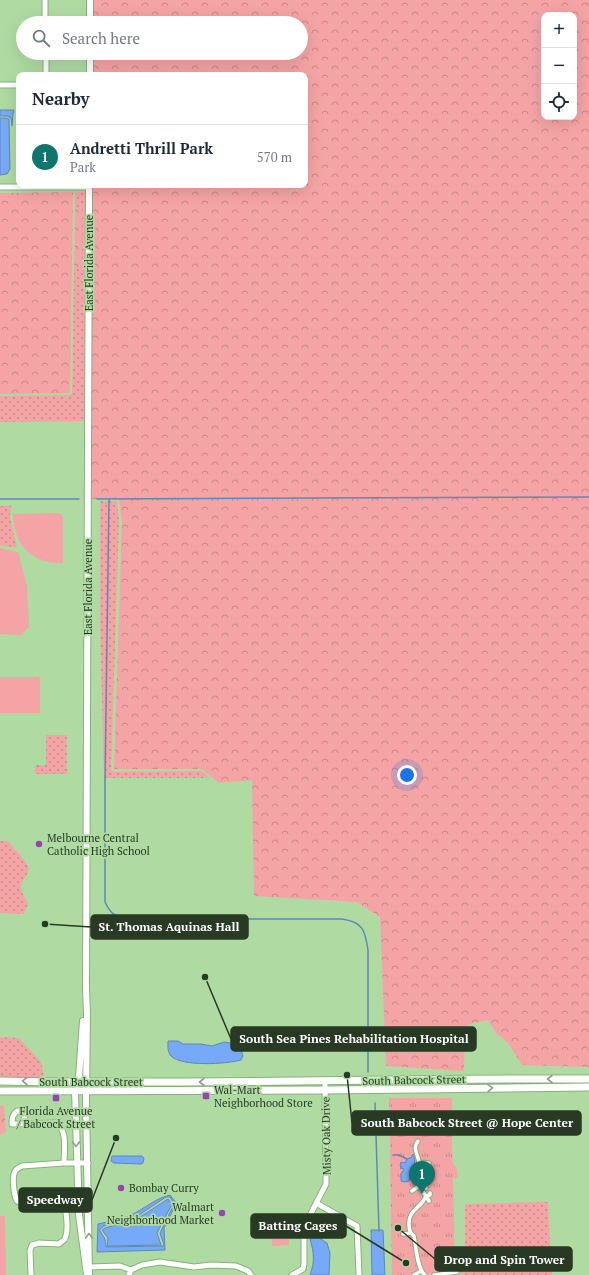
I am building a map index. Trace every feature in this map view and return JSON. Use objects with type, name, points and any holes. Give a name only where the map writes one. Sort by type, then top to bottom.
[{"type":"main road","name":"South Babcock Street","points":[[0,1081],[78,1083],[589,1079]]},
{"type":"main road","name":"South Babcock Street","points":[[0,1091],[326,1090],[589,1087]]},
{"type":"street","points":[[45,0],[46,16]]},
{"type":"street","points":[[90,0],[90,16]]},
{"type":"street","points":[[46,60],[46,72]]},
{"type":"street","points":[[90,60],[90,72]]},
{"type":"street","points":[[0,85],[16,85]]},
{"type":"street","points":[[0,187],[16,187]]},
{"type":"street","name":"East Florida Avenue","points":[[88,1275],[90,1267],[86,1090],[86,989],[89,188]]},
{"type":"street","name":"East Florida Avenue","points":[[75,1091],[78,1083],[86,989]]},
{"type":"street","name":"Misty Oak Drive","points":[[292,1275],[303,1269],[304,1227],[326,1184],[325,1081]]},
{"type":"street","points":[[75,1091],[79,1215],[88,1275]]},
{"type":"street","points":[[25,1124],[56,1123],[61,1126],[64,1132],[64,1163]]},
{"type":"street","points":[[418,1141],[415,1144],[415,1153],[419,1163],[418,1170],[414,1177],[415,1181],[428,1195],[429,1201]]},
{"type":"street","points":[[31,1275],[30,1251],[32,1245],[39,1243],[59,1244],[65,1239],[67,1212],[64,1206],[59,1203],[23,1203],[17,1201],[14,1195],[14,1174],[16,1169],[22,1166],[88,1163]]},
{"type":"street","points":[[419,1163],[429,1164]]},
{"type":"street","points":[[412,1190],[422,1187],[426,1188],[417,1179],[426,1170],[424,1169]]},
{"type":"street","points":[[425,1275],[422,1274],[421,1271],[414,1236],[411,1233],[409,1216],[422,1204],[428,1195],[435,1192]]},
{"type":"street","points":[[316,1203],[357,1226],[359,1275]]},
{"type":"street","points":[[404,1235],[411,1233]]},
{"type":"street","points":[[90,1267],[120,1266],[130,1273],[142,1265],[160,1262],[194,1267],[211,1265],[236,1266],[248,1270],[251,1275]]},
{"type":"street","points":[[414,1275],[421,1271]]},
{"type":"street","points":[[434,1275],[457,1272]]},
{"type":"green space","points":[[90,0],[589,0],[589,1067],[522,1065],[508,1043],[496,1033],[488,1020],[473,1023],[465,1027],[464,1071],[386,1066],[380,917],[357,902],[254,896],[252,780],[219,783],[202,769],[114,769],[122,520],[119,499],[88,499],[89,188],[308,188],[308,72],[90,72],[90,60],[308,60],[308,16],[90,16]]},
{"type":"green space","points":[[86,191],[85,490],[84,421],[0,422],[0,396],[72,394],[74,267],[82,268],[82,207],[75,209],[75,192]]},
{"type":"green space","points":[[73,192],[70,393],[0,394],[0,193]]},
{"type":"green space","points":[[82,207],[82,269],[74,267],[75,209]]},
{"type":"green space","points":[[100,501],[117,501],[119,521],[111,770],[114,772],[201,771],[210,778],[104,778],[100,620]]},
{"type":"green space","points":[[0,506],[11,506],[10,517],[17,548],[0,545]]},
{"type":"green space","points":[[59,513],[63,517],[63,563],[42,560],[33,556],[26,550],[17,535],[13,514]]},
{"type":"green space","points":[[0,548],[18,552],[27,586],[29,627],[21,635],[0,634]]},
{"type":"green space","points":[[0,677],[40,677],[40,713],[0,713]]},
{"type":"green space","points":[[46,735],[67,735],[67,774],[35,774],[35,765],[46,765]]},
{"type":"green space","points":[[0,841],[8,841],[28,866],[28,872],[21,886],[22,893],[28,904],[24,914],[0,913]]},
{"type":"green space","points":[[0,1037],[19,1038],[41,1062],[44,1077],[0,1077]]},
{"type":"green space","points":[[389,1098],[452,1098],[453,1164],[457,1168],[458,1177],[453,1179],[455,1261],[453,1261],[453,1267],[465,1266],[465,1274],[392,1275]]},
{"type":"green space","points":[[0,1105],[4,1106],[6,1132],[0,1135]]},
{"type":"green space","points":[[548,1202],[550,1245],[553,1260],[552,1275],[462,1275],[465,1274],[465,1204]]},
{"type":"green space","points":[[0,1216],[5,1216],[6,1275],[0,1275]]},
{"type":"green space","points":[[289,1237],[289,1245],[272,1246],[272,1238]]},
{"type":"green space","points":[[413,1255],[416,1262],[414,1272],[400,1271],[397,1268],[396,1260],[398,1258]]},
{"type":"water","points":[[0,110],[14,110],[12,126],[11,118],[7,116],[0,116]]},
{"type":"water","points":[[0,118],[9,119],[10,169],[7,174],[0,175]]},
{"type":"water","points":[[168,1041],[178,1041],[183,1044],[201,1044],[212,1046],[224,1042],[236,1044],[240,1047],[243,1056],[241,1060],[226,1063],[205,1064],[185,1062],[171,1056],[168,1050]]},
{"type":"water","points":[[414,1154],[415,1168],[410,1175],[409,1181],[401,1181],[401,1174],[404,1169],[400,1168],[402,1167],[400,1166],[401,1162],[405,1163],[407,1159],[412,1157]]},
{"type":"water","points":[[112,1156],[142,1156],[144,1158],[143,1163],[141,1164],[114,1163],[111,1161]]},
{"type":"water","points":[[170,1195],[176,1204],[164,1228],[165,1250],[97,1252],[98,1224],[127,1217],[165,1196]],"holes":[[[166,1197],[170,1197],[174,1204],[160,1233],[163,1246],[106,1247],[105,1239],[100,1229],[104,1226],[136,1217]]]},
{"type":"water","points":[[168,1199],[172,1204],[157,1233],[161,1245],[107,1246],[108,1238],[102,1230],[137,1219]]},
{"type":"water","points":[[371,1230],[383,1230],[385,1275],[372,1275]]},
{"type":"water","points":[[318,1237],[327,1243],[330,1253],[329,1275],[310,1275],[313,1265],[313,1257],[310,1239]]},
{"type":"waterway","points":[[97,499],[589,497]]},
{"type":"waterway","points":[[0,499],[79,499]]},
{"type":"waterway","points":[[109,499],[105,780],[105,902],[109,910],[114,914],[129,919],[342,919],[349,920],[359,925],[366,937],[368,950],[368,1072]]},
{"type":"waterway","points":[[375,1103],[379,1231]]},
{"type":"waterway","points":[[393,1155],[399,1155],[407,1159]]},
{"type":"place","name":"Melbourne Central Catholic High School","points":[[39,844]]},
{"type":"place","name":"St. Thomas Aquinas Hall","points":[[45,924]]},
{"type":"place","name":"South Sea Pines Rehabilitation Hospital","points":[[205,977]]},
{"type":"place","name":"South Babcock Street @ Hope Center","points":[[347,1075]]},
{"type":"place","name":"Wal-Mart Neighborhood Store","points":[[206,1096]]},
{"type":"place","name":"Florida Avenue / Babcock Street","points":[[56,1098]]},
{"type":"place","name":"Speedway","points":[[116,1138]]},
{"type":"place","name":"Bombay Curry","points":[[121,1188]]},
{"type":"place","name":"Andretti Thrill Park","points":[[422,1194]]},
{"type":"place","name":"Walmart Neighborhood Market","points":[[222,1213]]},
{"type":"place","name":"Drop and Spin Tower","points":[[398,1228]]},
{"type":"place","name":"Batting Cages","points":[[406,1263]]}]
